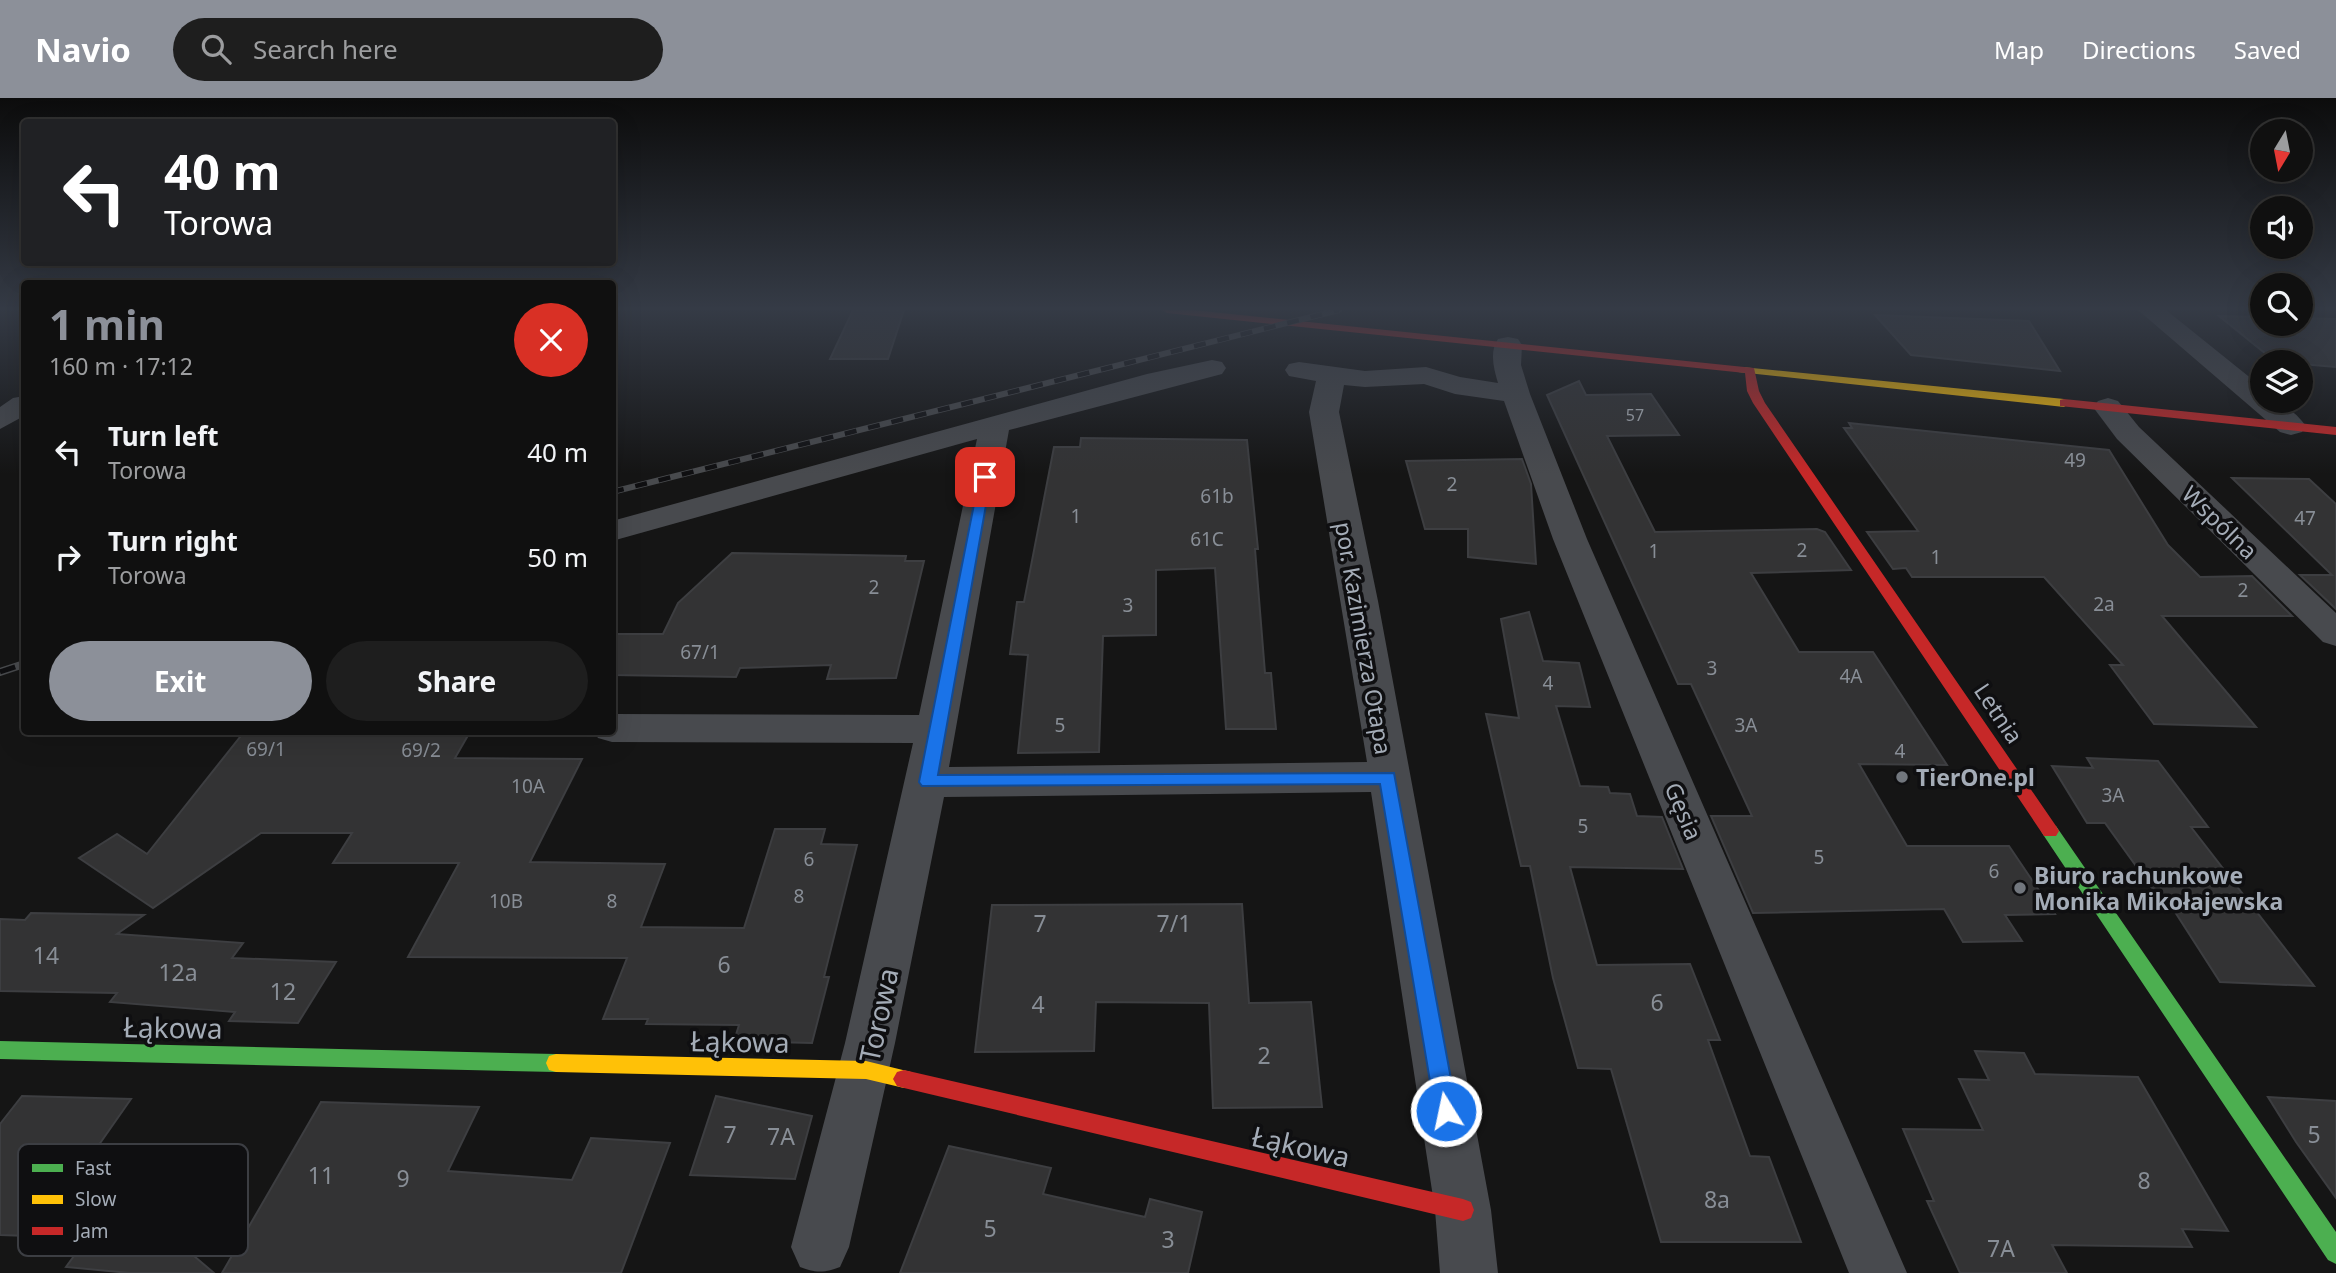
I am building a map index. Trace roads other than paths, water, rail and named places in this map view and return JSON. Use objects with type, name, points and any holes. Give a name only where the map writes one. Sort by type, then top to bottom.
[{"type":"street","points":[[1429,365],[1426,375],[1455,385],[1516,394]]},
{"type":"street","name":"Gęsia","points":[[1507,365],[1570,539],[1878,1273]]},
{"type":"street","points":[[1700,365],[2336,431]]},
{"type":"street","points":[[2217,365],[2291,426]]},
{"type":"street","points":[[616,530],[1157,380],[1212,368]]},
{"type":"street","name":"Letnia","points":[[1750,370],[1756,398],[2336,1252]]},
{"type":"street","name":"por. Kazimierza Otapa","points":[[1426,375],[1387,379],[1315,373],[1360,601],[1463,1210],[1469,1273]]},
{"type":"street","name":"Wspólna","points":[[2108,407],[2128,433],[2336,634]]},
{"type":"street","name":"Torowa","points":[[820,1247],[866,1070],[928,782],[995,426]]},
{"type":"street","points":[[616,728],[937,729]]},
{"type":"street","points":[[928,782],[1388,777]]},
{"type":"street","name":"Łąkowa","points":[[0,1050],[866,1070],[1463,1210]]},
{"type":"railway","points":[[616,491],[1120,365]]},
{"type":"railway","points":[[0,672],[21,665]]},
{"type":"place","name":"TierOne.pl","points":[[1902,777]]},
{"type":"place","name":"Biuro rachunkowe Monika Mikołajewska","points":[[2020,888]]}]
